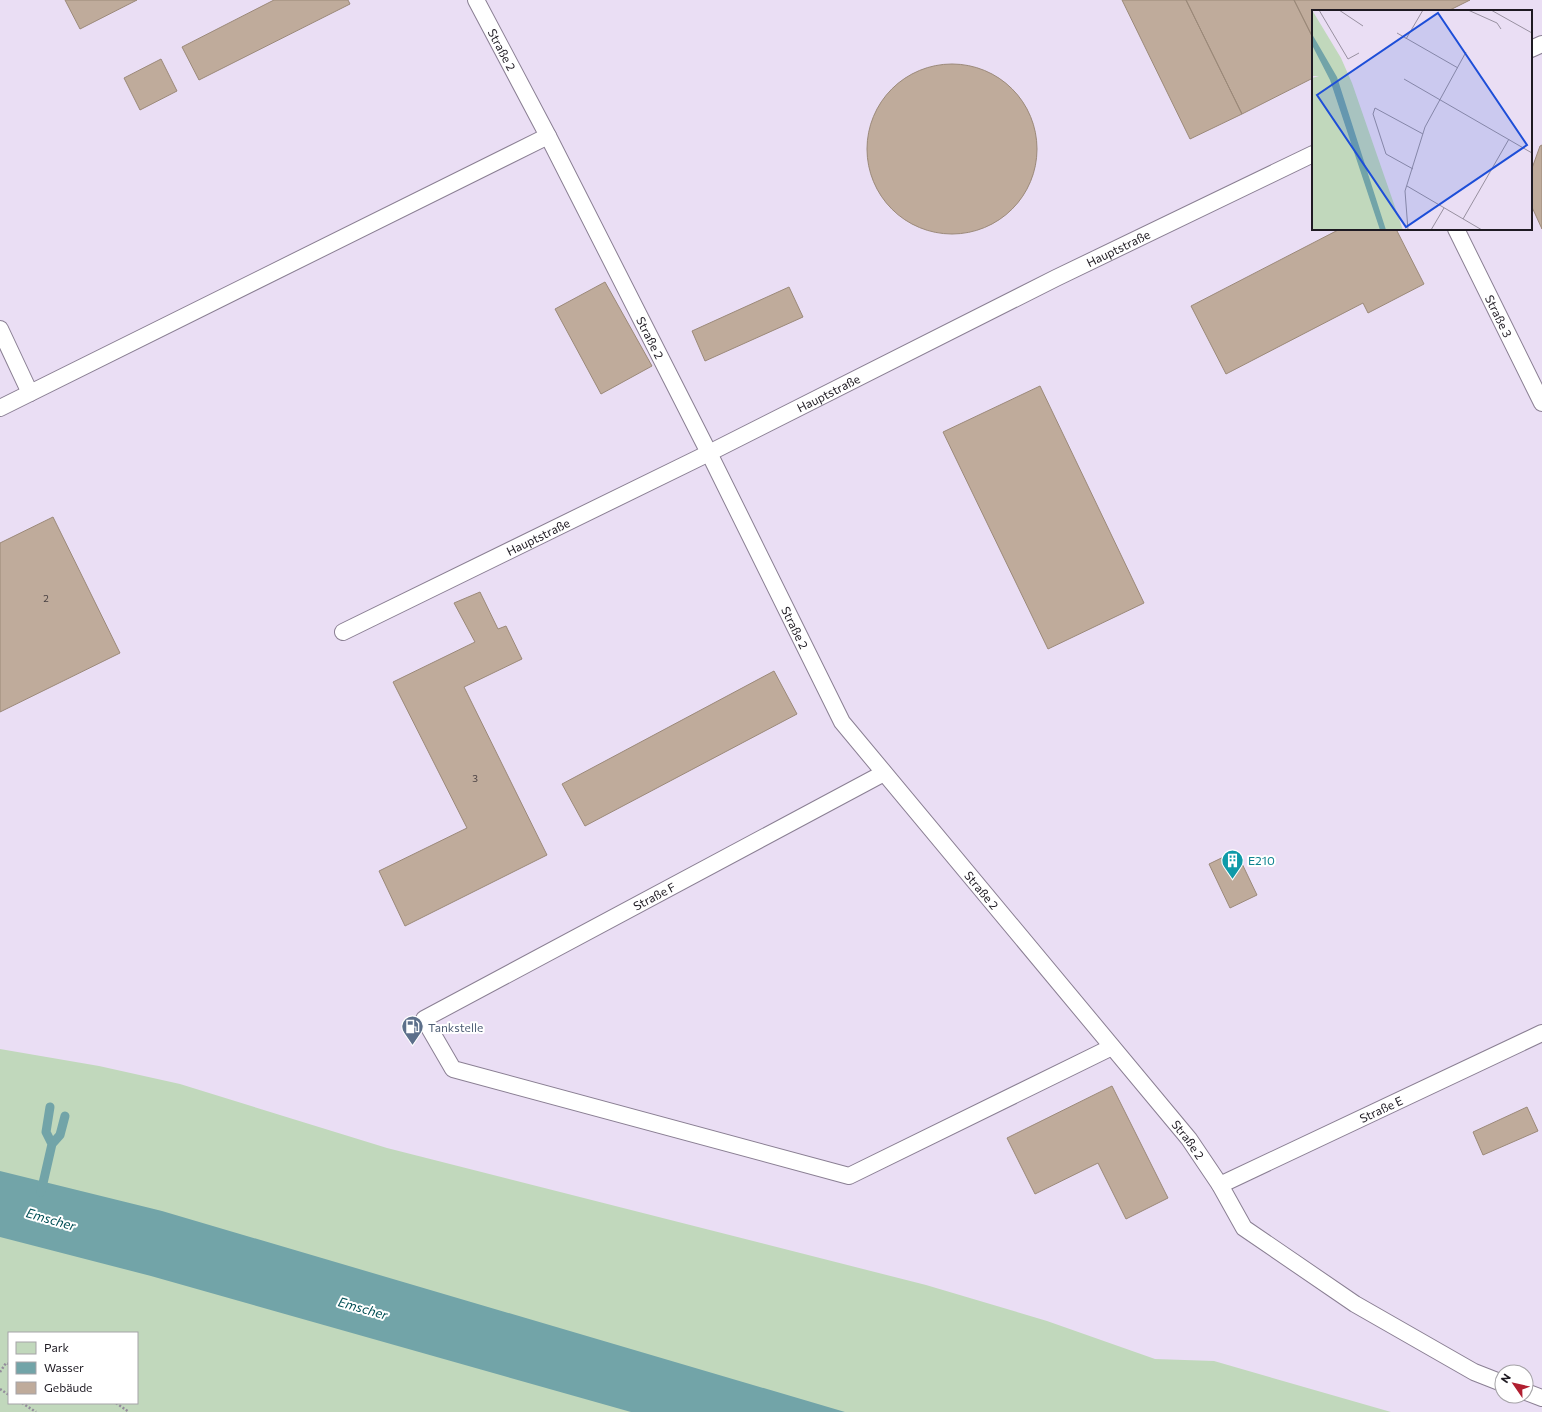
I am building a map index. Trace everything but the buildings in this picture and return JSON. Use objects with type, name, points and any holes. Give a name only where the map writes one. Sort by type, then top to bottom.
[{"type":"lane","name":"Straße 2","points":[[476,0],[548,136],[709,453],[842,722],[1188,1139],[1220,1185],[1244,1228],[1355,1304],[1474,1372],[1494,1379]]},
{"type":"lane","points":[[1532,49],[1542,44]]},
{"type":"lane","points":[[0,408],[548,136]]},
{"type":"lane","name":"Hauptstraße","points":[[343,632],[709,453],[1056,278],[1312,154]]},
{"type":"lane","name":"Straße 3","points":[[1456,230],[1542,403]]},
{"type":"lane","points":[[0,330],[30,393]]},
{"type":"lane","name":"Straße F","points":[[884,773],[424,1018],[453,1069],[849,1176],[1112,1047]]},
{"type":"lane","name":"Straße E","points":[[1220,1185],[1542,1033]]},
{"type":"path","points":[[0,1372],[6,1363],[8,1364]]},
{"type":"path","points":[[24,1404],[36,1412]]},
{"type":"path","points":[[117,1404],[129,1412]]},
{"type":"green space","points":[[0,1049],[99,1066],[180,1084],[387,1148],[926,1285],[1047,1321],[1155,1359],[1214,1361],[1391,1412],[0,1412]]},
{"type":"water","name":"Emscher","points":[[0,1171],[162,1211],[845,1412],[631,1412],[151,1276],[0,1237]]},
{"type":"waterway","points":[[50,1107],[46,1132],[52,1144]]},
{"type":"waterway","points":[[41,1192],[52,1144],[60,1135],[65,1116]]},
{"type":"place","name":"E210","points":[[1233,880]]},
{"type":"place","name":"Tankstelle","points":[[413,1046]]}]
